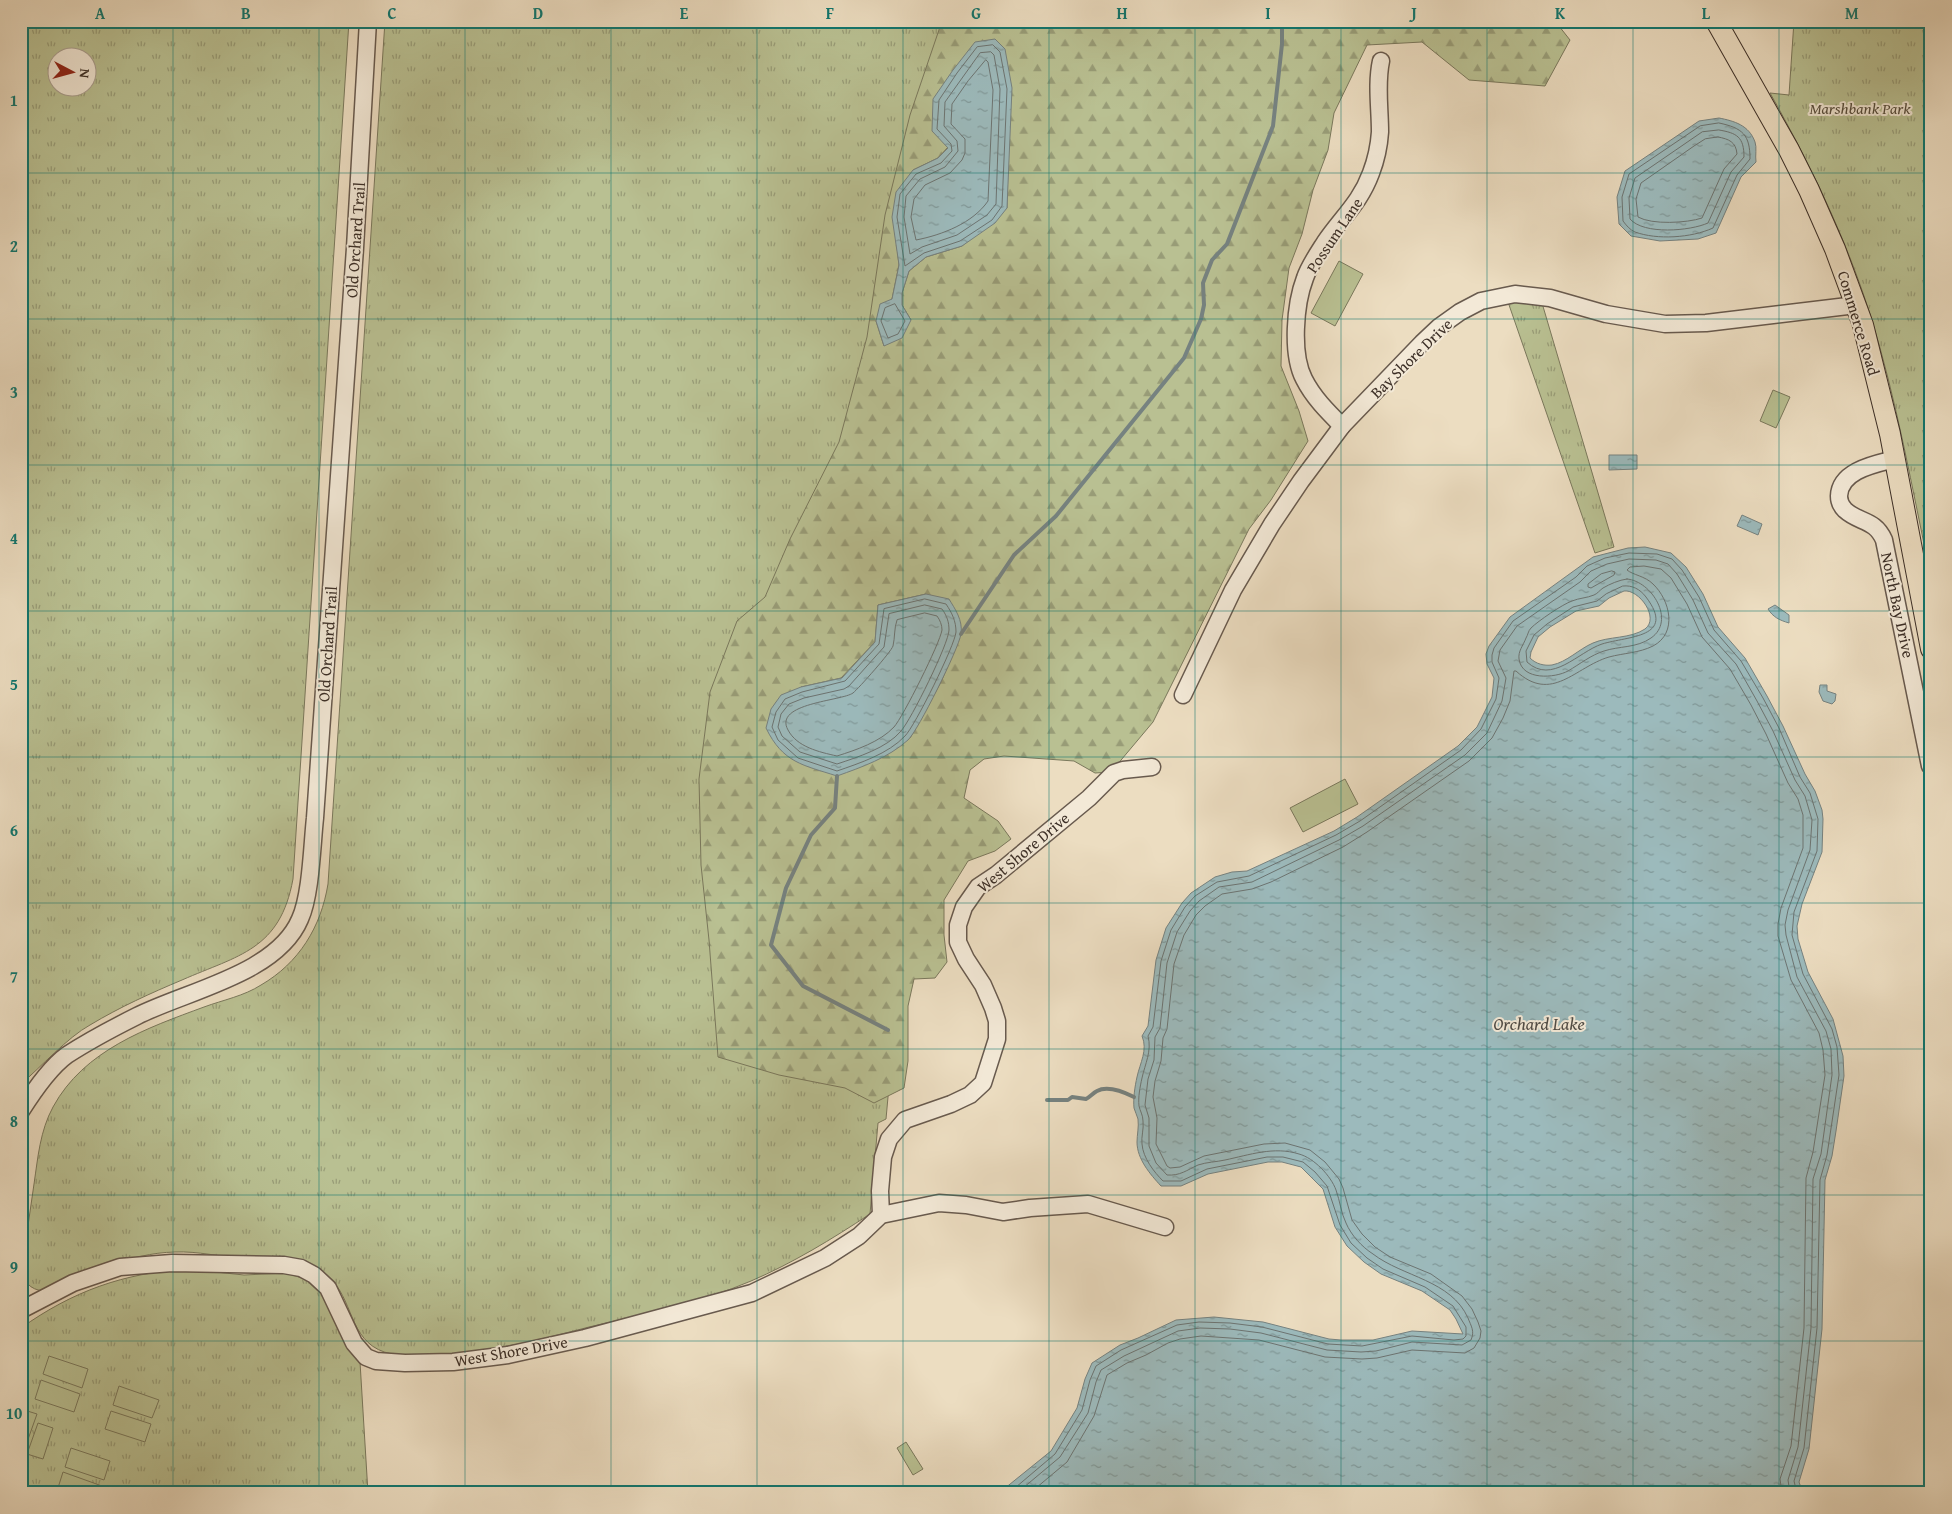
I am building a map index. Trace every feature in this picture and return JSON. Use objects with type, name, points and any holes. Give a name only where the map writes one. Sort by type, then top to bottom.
[{"type":"main road","name":"Commerce Road","points":[[1716,21],[1806,184],[1835,249],[1856,305],[1876,374],[1896,464],[1931,649]]},
{"type":"street","name":"Old Orchard Trail","points":[[21,1111],[35,1088],[66,1056],[137,1016],[261,963],[286,941],[300,920],[308,882],[315,818],[355,248],[368,21]]},
{"type":"street","name":"Possum Lane","points":[[1342,426],[1315,399],[1303,377],[1297,355],[1296,327],[1300,294],[1305,277],[1325,242],[1363,193],[1376,157],[1380,134],[1378,81],[1381,61]]},
{"type":"street","name":"Bay Shore Drive","points":[[1183,695],[1233,590],[1272,524],[1342,426],[1439,327],[1460,312],[1481,301],[1515,294],[1550,298],[1606,314],[1665,324],[1706,323],[1856,305]]},
{"type":"street","name":"North Bay Drive","points":[[1896,464],[1876,472],[1856,472],[1843,485],[1840,501],[1848,512],[1877,528],[1885,544],[1930,766]]},
{"type":"street","name":"West Shore Drive","points":[[21,1310],[73,1283],[120,1267],[172,1263],[284,1265],[301,1268],[314,1275],[328,1288],[354,1343],[366,1357],[376,1361],[405,1363],[453,1362],[508,1355],[585,1338],[752,1293],[825,1258],[859,1236],[881,1215],[880,1191],[883,1158],[889,1138],[905,1120],[951,1104],[970,1095],[983,1083],[997,1039],[997,1021],[983,986],[958,942],[958,925],[964,907],[978,887],[996,875],[1089,798],[1114,773],[1123,770],[1152,767]]},
{"type":"street","points":[[881,1215],[940,1203],[966,1205],[1003,1212],[1088,1204],[1165,1227]]},
{"type":"green space","points":[[21,21],[349,21],[293,879],[287,903],[278,921],[267,936],[254,947],[222,964],[170,985],[113,1012],[82,1030],[21,1084]]},
{"type":"green space","points":[[385,21],[1156,21],[920,745],[886,1119],[878,1123],[870,1214],[782,1266],[751,1281],[712,1296],[651,1313],[521,1344],[486,1350],[422,1356],[392,1354],[378,1350],[368,1343],[361,1334],[345,1301],[332,1280],[311,1264],[290,1258],[243,1258],[184,1252],[158,1253],[108,1266],[44,1291],[31,1287],[23,1277],[22,1272],[42,1135],[53,1107],[66,1087],[99,1056],[139,1033],[161,1023],[248,992],[275,976],[287,966],[306,942],[314,929],[325,900],[328,884]]},
{"type":"green space","points":[[942,21],[1555,21],[1570,40],[1545,86],[1469,80],[1422,42],[1367,45],[1334,113],[1328,150],[1313,190],[1302,234],[1289,268],[1282,320],[1281,366],[1299,411],[1308,441],[1271,500],[1249,529],[1153,722],[1111,772],[1095,773],[1074,761],[1004,756],[984,759],[970,770],[964,798],[998,821],[1011,839],[995,851],[968,861],[944,900],[944,935],[947,962],[935,978],[914,979],[908,1006],[908,1061],[904,1088],[874,1103],[845,1088],[779,1075],[718,1057],[701,865],[699,779],[710,692],[737,621],[765,597],[790,539],[839,442],[867,337],[885,215],[910,115]],"holes":[[[948,147],[1008,160],[1007,208],[962,246],[926,257],[909,271],[902,293],[902,305],[911,320],[884,346],[876,321],[892,299],[899,265],[897,247],[913,170],[938,158]],[[926,594],[961,634],[941,682],[910,738],[801,687],[841,678],[875,642],[878,605]]]},
{"type":"green space","name":"Marshbank Park","points":[[1794,21],[1931,21],[1931,577],[1896,412],[1870,314],[1826,201],[1770,93],[1789,95]]},
{"type":"green space","points":[[1339,261],[1363,274],[1335,326],[1311,313]]},
{"type":"green space","points":[[1508,302],[1542,303],[1614,547],[1595,553]]},
{"type":"green space","points":[[1773,390],[1790,397],[1776,428],[1760,421]]},
{"type":"green space","points":[[1345,779],[1358,804],[1303,832],[1290,808]]},
{"type":"green space","points":[[187,1269],[244,1275],[286,1273],[305,1279],[321,1291],[360,1362],[368,1493],[21,1493],[21,1328],[60,1304],[100,1286],[142,1275]]},
{"type":"green space","points":[[49,1356],[88,1369],[82,1388],[43,1374]]},
{"type":"green space","points":[[41,1380],[80,1394],[74,1412],[35,1399]]},
{"type":"green space","points":[[119,1386],[159,1400],[152,1418],[113,1405]]},
{"type":"green space","points":[[21,1409],[37,1414],[26,1445],[21,1443]]},
{"type":"green space","points":[[111,1411],[151,1424],[145,1442],[105,1429]]},
{"type":"green space","points":[[38,1423],[53,1428],[43,1459],[27,1454]]},
{"type":"green space","points":[[906,1442],[923,1469],[913,1475],[897,1448]]},
{"type":"green space","points":[[71,1448],[110,1461],[104,1480],[65,1467]]},
{"type":"green space","points":[[63,1472],[102,1486],[100,1493],[62,1493],[57,1491]]},
{"type":"water","points":[[995,39],[1005,49],[1012,88],[1007,208],[995,223],[962,246],[926,257],[909,271],[902,293],[902,305],[911,320],[902,338],[884,346],[876,321],[880,304],[892,299],[899,265],[892,217],[896,192],[913,170],[938,158],[948,148],[932,131],[933,99],[975,42]]},
{"type":"water","points":[[1719,118],[1735,122],[1749,132],[1756,144],[1756,162],[1741,177],[1716,233],[1698,239],[1660,241],[1631,236],[1619,224],[1617,197],[1625,171],[1699,121]]},
{"type":"water","points":[[1609,455],[1637,455],[1637,469],[1609,470]]},
{"type":"water","points":[[1742,515],[1762,524],[1758,535],[1737,526]]},
{"type":"water","name":"Orchard Lake","points":[[1645,547],[1671,553],[1686,567],[1703,594],[1718,627],[1745,658],[1767,696],[1815,791],[1822,810],[1822,852],[1802,904],[1797,926],[1798,939],[1808,972],[1833,1019],[1843,1056],[1844,1076],[1832,1156],[1825,1180],[1822,1329],[1809,1449],[1799,1482],[1803,1493],[999,1493],[1051,1451],[1077,1408],[1085,1379],[1092,1363],[1120,1345],[1176,1320],[1214,1317],[1263,1322],[1329,1339],[1341,1340],[1373,1340],[1412,1331],[1463,1334],[1450,1310],[1422,1291],[1381,1274],[1364,1262],[1347,1246],[1335,1227],[1323,1189],[1301,1167],[1282,1162],[1268,1162],[1208,1174],[1181,1186],[1161,1186],[1145,1166],[1139,1154],[1137,1142],[1138,1118],[1134,1108],[1134,1092],[1144,1051],[1142,1036],[1148,1026],[1156,960],[1166,928],[1182,903],[1191,893],[1215,877],[1232,872],[1247,871],[1334,831],[1458,746],[1477,727],[1492,697],[1494,678],[1487,664],[1486,654],[1489,646],[1510,617],[1593,557],[1628,548]],"holes":[[[1624,591],[1630,592],[1641,599],[1649,612],[1649,624],[1645,629],[1633,634],[1593,643],[1563,661],[1552,665],[1540,664],[1530,658],[1538,637],[1550,627],[1576,611],[1599,606],[1609,598]]]},
{"type":"water","points":[[926,594],[949,599],[960,619],[961,634],[938,689],[908,740],[883,757],[837,776],[795,761],[779,749],[766,728],[771,709],[781,695],[801,687],[842,678],[875,642],[878,605]]},
{"type":"water","points":[[1775,605],[1789,615],[1789,623],[1782,621],[1770,612],[1768,609]]},
{"type":"water","points":[[1820,685],[1827,685],[1827,691],[1836,694],[1835,701],[1832,704],[1823,701],[1819,692]]},
{"type":"waterway","points":[[961,634],[1014,555],[1056,516],[1184,358],[1201,319],[1204,305],[1203,283],[1212,260],[1227,244],[1273,126],[1282,44],[1282,21]]},
{"type":"waterway","points":[[837,776],[835,808],[811,835],[786,888],[771,945],[803,986],[888,1030]]},
{"type":"waterway","points":[[1047,1100],[1068,1100],[1072,1097],[1086,1099],[1101,1089],[1121,1091],[1134,1097]]}]
